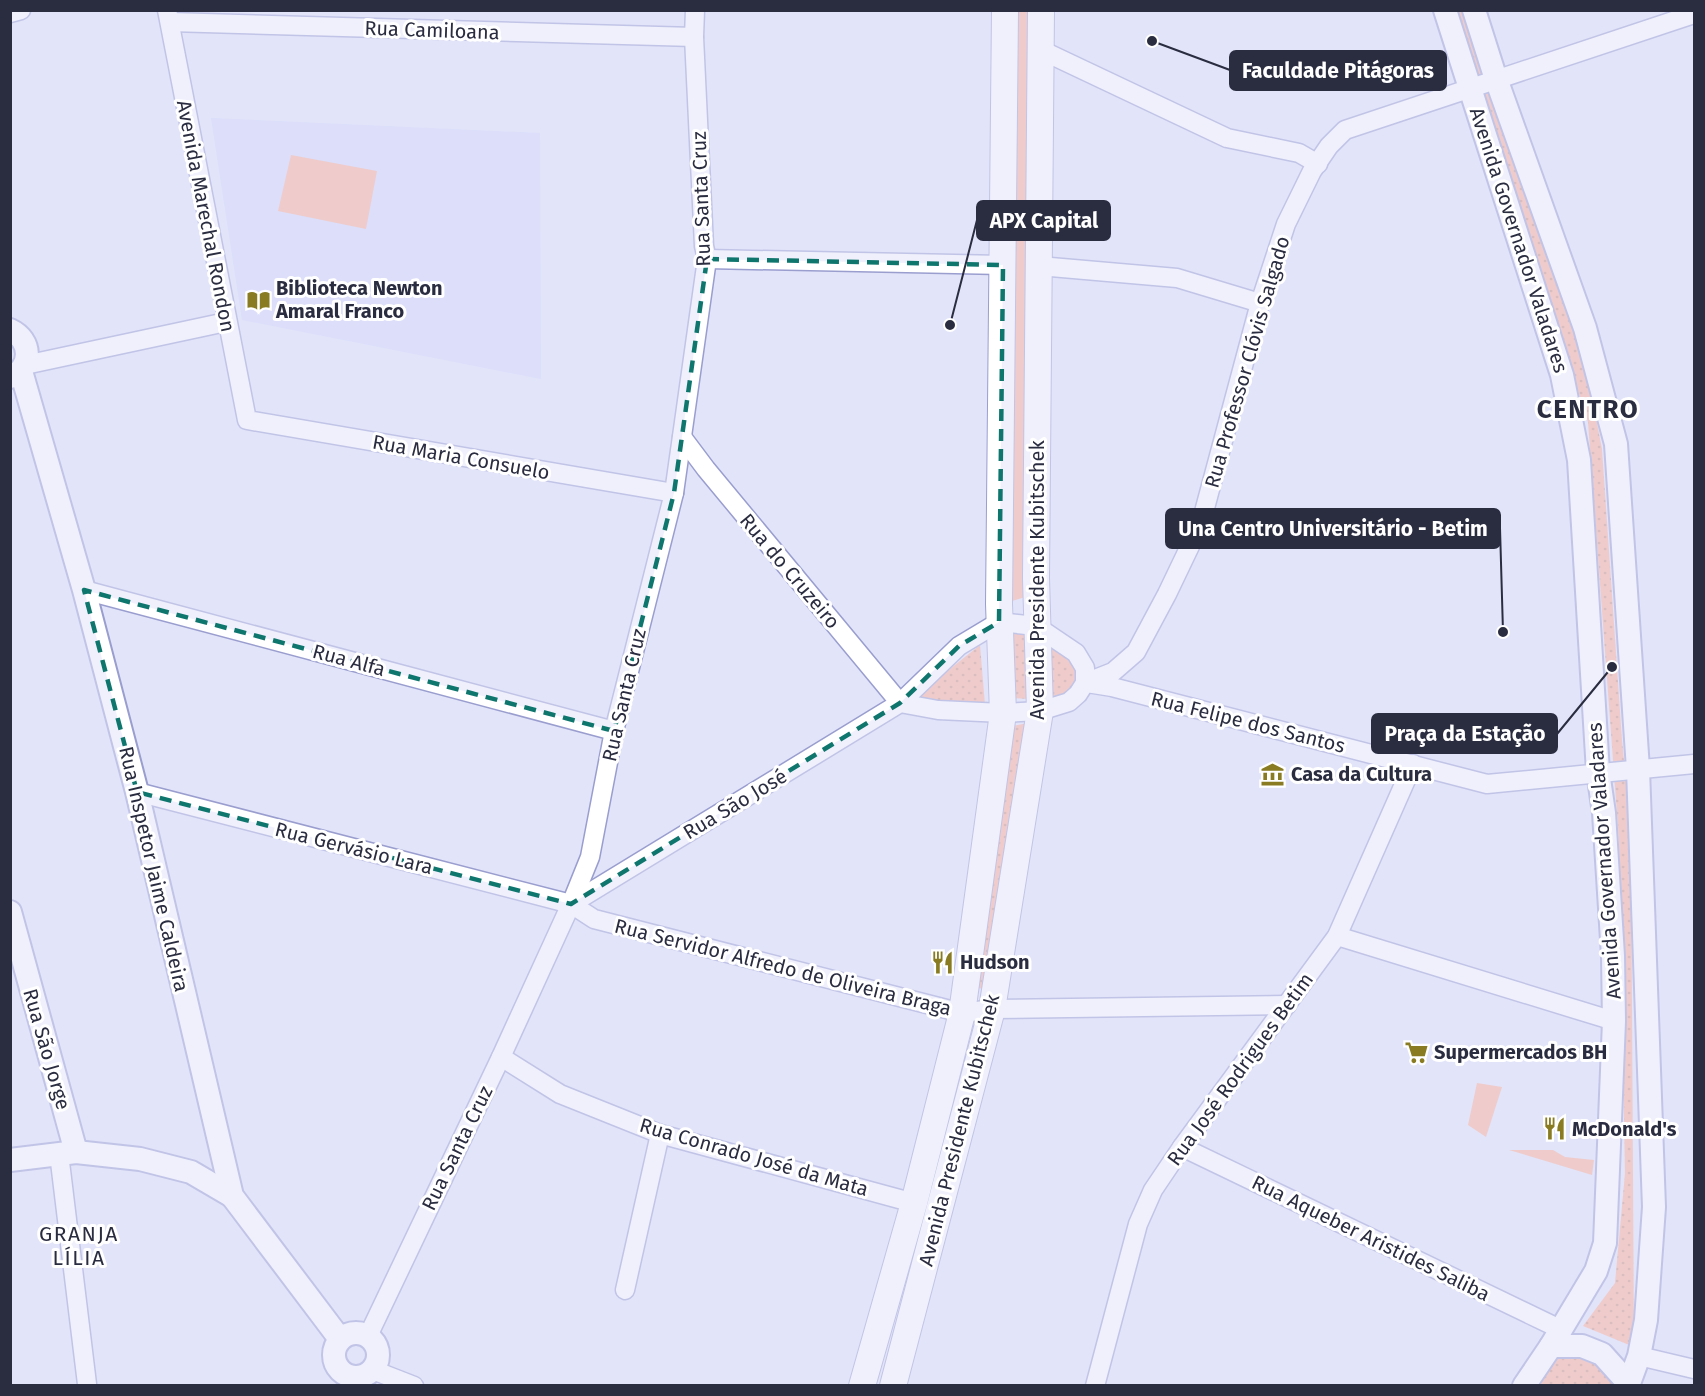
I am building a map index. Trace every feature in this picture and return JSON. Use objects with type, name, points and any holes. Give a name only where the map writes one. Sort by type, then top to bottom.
[{"type":"main road","name":"Avenida Presidente Kubitschek","points":[[862,1386],[914,1203],[962,1013],[1003,713],[999,622],[1005,10]]},
{"type":"main road","name":"Avenida Presidente Kubitschek","points":[[893,1386],[992,1009],[1040,711],[1036,626],[1041,10]]},
{"type":"street","points":[[10,13],[21,10]]},
{"type":"street","name":"Rua Santa Cruz","points":[[368,1335],[501,1057],[590,857],[614,731],[674,493],[707,259],[704,246],[694,37],[695,10]]},
{"type":"street","name":"Avenida Governador Valadares","points":[[1445,10],[1553,345],[1570,409],[1579,460],[1598,772],[1604,813],[1613,956],[1614,1021],[1605,1243],[1596,1271],[1524,1386]]},
{"type":"street","name":"Avenida Governador Valadares","points":[[1474,10],[1496,80],[1585,328],[1616,444],[1638,770],[1654,1207],[1646,1320],[1639,1356],[1628,1385]]},
{"type":"street","name":"Rua Professor Clóvis Salgado","points":[[1085,683],[1113,672],[1136,652],[1201,523],[1260,303],[1286,224],[1306,180],[1329,146],[1345,130],[1695,14]]},
{"type":"street","name":"Rua Camiloana","points":[[169,16],[694,37]]},
{"type":"street","name":"Avenida Marechal Rondon","points":[[169,16],[226,322],[247,420]]},
{"type":"street","points":[[1041,50],[1227,138],[1299,153],[1318,164]]},
{"type":"street","points":[[707,259],[1002,264]]},
{"type":"street","points":[[1039,266],[1178,278],[1260,303]]},
{"type":"street","points":[[19,371],[226,322]]},
{"type":"street","name":"Rua Inspetor Jaime Caldeira","points":[[12,327],[25,342],[27,349],[19,371],[84,590],[137,792],[232,1196],[340,1339]]},
{"type":"street","name":"Rua Maria Consuelo","points":[[247,420],[674,493]]},
{"type":"street","name":"Rua do Cruzeiro","points":[[682,437],[900,703]]},
{"type":"street","name":"Rua Alfa","points":[[84,590],[614,731]]},
{"type":"street","points":[[900,703],[938,710],[1003,713],[1040,711],[1069,702],[1078,694],[1085,683],[1085,668],[1076,653],[1036,626],[999,622]]},
{"type":"street","name":"Rua São José","points":[[571,904],[900,703],[958,645],[999,622]]},
{"type":"street","name":"Rua Felipe dos Santos","points":[[1085,683],[1112,687],[1487,784],[1695,764]]},
{"type":"street","name":"Rua José Rodrigues Betim","points":[[1095,1386],[1138,1224],[1153,1190],[1337,936],[1413,764]]},
{"type":"street","name":"Rua Gervásio Lara","points":[[137,792],[571,904]]},
{"type":"street","name":"Rua Servidor Alfredo de Oliveira Braga","points":[[571,904],[594,919],[962,1013],[992,1009],[1287,1005]]},
{"type":"street","name":"Rua São Jorge","points":[[10,912],[14,943],[68,1153],[60,1162],[87,1384]]},
{"type":"street","points":[[1337,936],[1614,1021]]},
{"type":"street","name":"Rua Conrado José da Mata","points":[[501,1057],[560,1094],[660,1134],[914,1203]]},
{"type":"street","points":[[624,1290],[660,1134]]},
{"type":"street","name":"Rua Aqueber Aristides Saliba","points":[[1182,1147],[1556,1337]]},
{"type":"street","points":[[10,1160],[68,1153],[140,1159],[190,1172],[232,1196]]},
{"type":"street","points":[[358,1332],[368,1335],[375,1342],[379,1352],[378,1362],[373,1370],[358,1377],[343,1379],[334,1358],[335,1348],[340,1339],[358,1332]]},
{"type":"street","points":[[1556,1337],[1695,1369]]},
{"type":"street","points":[[1556,1337],[1602,1354],[1628,1385]]},
{"type":"street","points":[[373,1370],[414,1386]]},
{"type":"highlighted area","points":[[707,259],[1003,265],[999,622],[959,646],[900,703],[571,904],[137,792],[84,590],[614,731],[674,493]]},
{"type":"shaded area","points":[[1011,11],[1031,11],[1029,596],[1012,601]]},
{"type":"shaded area","points":[[1456,11],[1465,11],[1587,371],[1602,449],[1622,740],[1631,831],[1634,1347],[1583,1326],[1615,1283],[1625,1173],[1619,841],[1588,422]]},
{"type":"shaded area","points":[[211,118],[540,133],[541,379],[242,320]]},
{"type":"shaded area","points":[[291,155],[377,171],[366,229],[278,211]]},
{"type":"shaded area","points":[[1027,630],[1029,699],[1010,698],[1006,631]]},
{"type":"shaded area","points":[[1046,640],[1073,661],[1079,673],[1074,686],[1064,698],[1046,702]]},
{"type":"shaded area","points":[[980,645],[985,705],[912,699]]},
{"type":"shaded area","points":[[1029,723],[988,989],[975,988],[1012,726]]},
{"type":"shaded area","points":[[1477,1083],[1502,1087],[1486,1137],[1468,1125]]},
{"type":"shaded area","points":[[1509,1150],[1553,1150],[1565,1157],[1594,1160],[1592,1175]]},
{"type":"shaded area","points":[[1582,1348],[1620,1386],[1527,1386],[1544,1358]]},
{"type":"place","name":"Faculdade Pitágoras","points":[[1152,41]]},
{"type":"place","name":"Biblioteca Newton Amaral Franco","points":[[258,300]]},
{"type":"place","name":"APX Capital","points":[[950,325]]},
{"type":"place","name":"Una Centro Universitário - Betim","points":[[1503,632]]},
{"type":"place","name":"Praça da Estação","points":[[1612,667]]},
{"type":"place","name":"Casa da Cultura","points":[[1273,774]]},
{"type":"place","name":"Hudson","points":[[942,962]]},
{"type":"place","name":"Supermercados BH","points":[[1416,1052]]},
{"type":"place","name":"McDonald's","points":[[1554,1129]]},
{"type":"district","name":"CENTRO","points":[[1588,409]]},
{"type":"district","name":"GRANJA LÍLIA","points":[[79,1246]]}]
